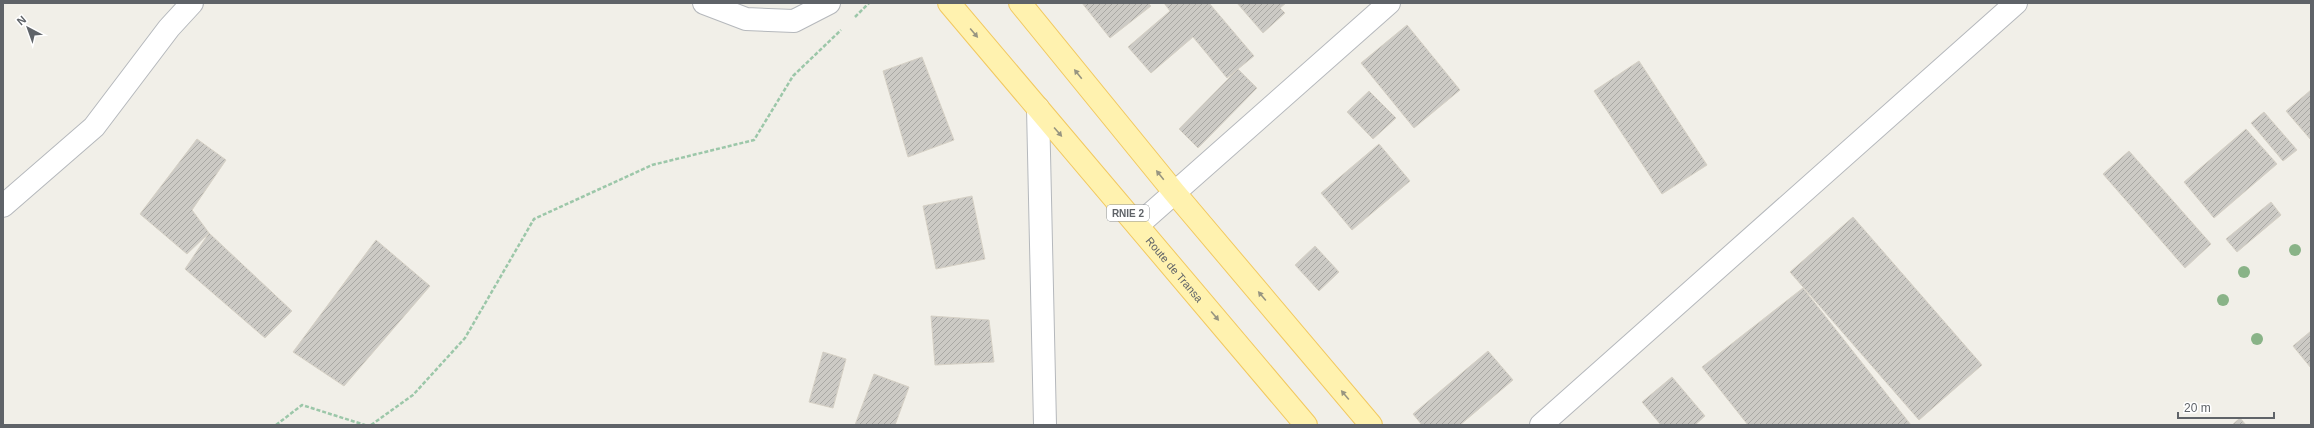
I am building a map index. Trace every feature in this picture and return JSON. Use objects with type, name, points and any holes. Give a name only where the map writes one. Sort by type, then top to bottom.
[{"type":"main road","name":"Route de Transa","points":[[949,3],[1306,425]]},
{"type":"main road","points":[[1021,4],[1174,192],[1370,425]]},
{"type":"street","points":[[3,206],[94,127],[170,28],[192,3]]},
{"type":"street","points":[[704,3],[746,19],[794,21],[829,3]]},
{"type":"street","points":[[1138,225],[1389,3]]},
{"type":"street","points":[[1541,425],[2016,3]]},
{"type":"street","points":[[1038,108],[1045,425]]},
{"type":"path","points":[[852,19],[869,3]]},
{"type":"path","points":[[371,425],[413,395],[465,338],[534,219],[652,165],[754,140],[793,76],[842,29]]},
{"type":"path","points":[[276,425],[302,405],[365,425]]},
{"type":"building","points":[[1082,3],[1148,3],[1151,6],[1110,38]]},
{"type":"building","points":[[1164,3],[1209,3],[1254,56],[1227,78],[1193,37],[1151,73],[1128,47],[1170,11]]},
{"type":"building","points":[[1237,3],[1286,3],[1280,8],[1285,13],[1263,33]]},
{"type":"building","points":[[1407,25],[1460,90],[1414,128],[1361,63]]},
{"type":"building","points":[[922,57],[954,140],[908,157],[883,71]]},
{"type":"building","points":[[1639,61],[1707,165],[1662,194],[1594,91]]},
{"type":"building","points":[[1238,69],[1257,88],[1198,148],[1179,129]]},
{"type":"building","points":[[2311,90],[2311,140],[2286,111]]},
{"type":"building","points":[[1369,91],[1396,118],[1373,139],[1347,112]]},
{"type":"building","points":[[2264,112],[2297,150],[2283,161],[2251,123]]},
{"type":"building","points":[[2246,129],[2277,164],[2214,218],[2184,182]]},
{"type":"building","points":[[197,139],[226,160],[192,210],[209,233],[187,254],[140,214]]},
{"type":"building","points":[[1379,144],[1410,181],[1352,230],[1321,193]]},
{"type":"building","points":[[2129,151],[2211,244],[2185,268],[2103,174]]},
{"type":"building","points":[[972,196],[985,259],[936,269],[923,206]]},
{"type":"building","points":[[2271,202],[2281,215],[2237,252],[2226,239]]},
{"type":"building","points":[[1853,217],[1982,365],[1919,420],[1790,272]]},
{"type":"building","points":[[209,233],[292,311],[265,338],[185,269]]},
{"type":"building","points":[[376,240],[430,286],[344,386],[293,352]]},
{"type":"building","points":[[1315,246],[1339,272],[1319,291],[1295,265]]},
{"type":"building","points":[[1803,288],[1911,425],[1748,425],[1702,367]]},
{"type":"building","points":[[931,316],[989,320],[994,362],[935,365]]},
{"type":"building","points":[[2311,331],[2311,368],[2293,346]]},
{"type":"building","points":[[1488,351],[1513,380],[1460,425],[1422,425],[1413,414]]},
{"type":"building","points":[[823,352],[846,359],[833,408],[809,402]]},
{"type":"building","points":[[874,374],[909,387],[895,425],[855,425]]},
{"type":"building","points":[[1672,377],[1705,416],[1695,425],[1661,425],[1642,402]]},
{"type":"building","points":[[2240,418],[2246,425],[2232,425]]}]
